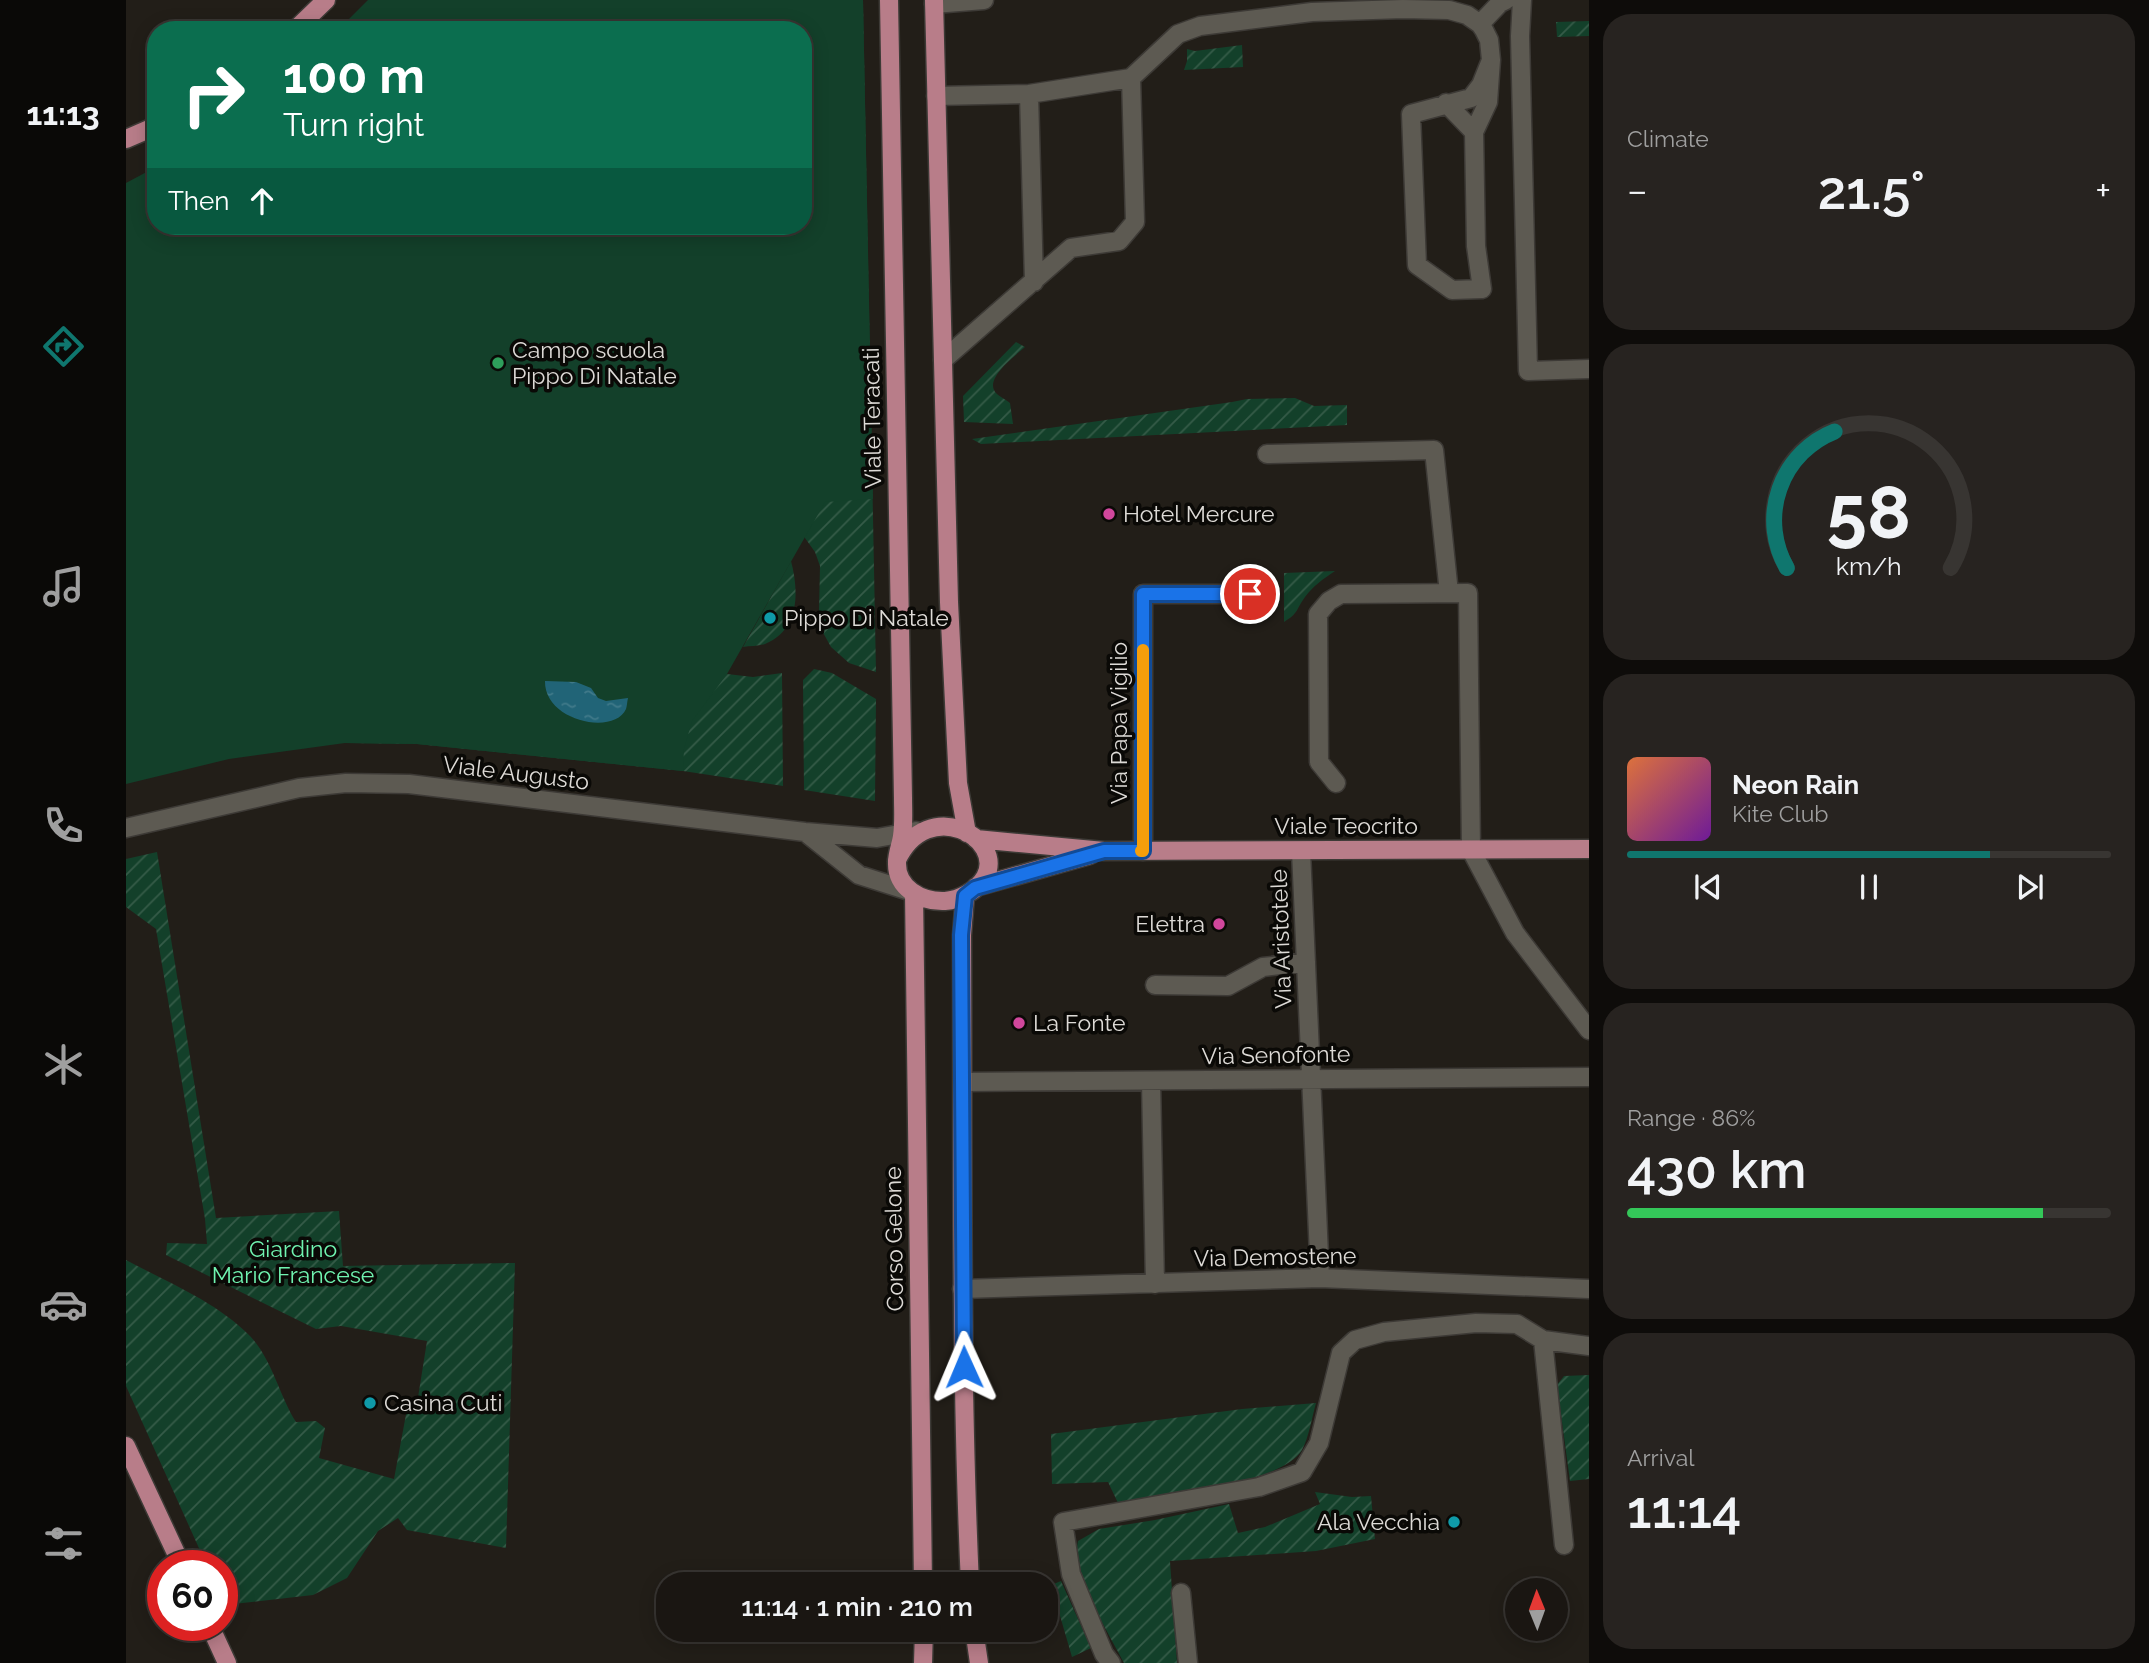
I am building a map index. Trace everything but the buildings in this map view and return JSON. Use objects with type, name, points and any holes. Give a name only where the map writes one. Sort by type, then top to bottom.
[{"type":"main road","points":[[304,21],[326,0]]},
{"type":"main road","name":"Viale Teracati","points":[[889,0],[904,798],[897,860]]},
{"type":"main road","points":[[934,2],[949,601],[958,783],[971,836],[984,848],[988,860],[984,878],[970,892],[961,935],[962,1289],[970,1572]]},
{"type":"main road","points":[[126,139],[147,130]]},
{"type":"main road","points":[[946,827],[971,836],[1104,851],[947,901],[933,901],[912,892],[902,884],[897,860],[911,837],[924,830],[946,827]]},
{"type":"main road","name":"Viale Teocrito","points":[[1104,851],[1589,849]]},
{"type":"main road","name":"Corso Gelone","points":[[912,892],[923,1572]]},
{"type":"main road","points":[[126,1446],[175,1550]]},
{"type":"main road","points":[[217,1641],[227,1663]]},
{"type":"main road","points":[[923,1642],[923,1663]]},
{"type":"main road","points":[[976,1642],[979,1663]]},
{"type":"street","points":[[934,2],[984,0]]},
{"type":"street","points":[[1480,24],[1506,0]]},
{"type":"street","points":[[1522,0],[1520,36],[1528,371],[1589,369]]},
{"type":"street","points":[[936,96],[1029,94],[1131,78],[1178,34],[1200,26],[1312,12],[1404,9],[1449,10],[1467,15],[1480,24],[1489,40],[1491,60],[1488,102],[1475,132],[1476,246],[1482,289],[1452,290],[1417,265],[1411,114],[1471,98],[1481,85],[1491,60]]},
{"type":"street","points":[[943,360],[1071,248],[1119,241],[1135,222],[1131,78]]},
{"type":"street","points":[[1029,94],[1034,282]]},
{"type":"street","points":[[1446,103],[1475,132]]},
{"type":"street","points":[[1267,454],[1434,450],[1448,593]]},
{"type":"street","points":[[1336,783],[1319,762],[1318,614],[1329,601],[1341,594],[1468,593],[1471,850],[1515,933],[1589,1030]]},
{"type":"street","name":"Via Papa Vigilio","points":[[1143,851],[1143,594],[1250,594]]},
{"type":"street","name":"Viale Augusto","points":[[126,828],[299,788],[346,783],[409,784],[805,832],[877,838],[924,830]]},
{"type":"street","points":[[805,832],[859,875],[912,892]]},
{"type":"street","name":"Via Aristotele","points":[[1301,850],[1320,1278]]},
{"type":"street","points":[[1155,985],[1228,986],[1263,967],[1306,962]]},
{"type":"street","name":"Via Senofonte","points":[[963,1082],[1589,1077]]},
{"type":"street","points":[[1151,1081],[1155,1284]]},
{"type":"street","name":"Via Demostene","points":[[962,1289],[1320,1278],[1589,1289]]},
{"type":"street","points":[[1111,1663],[1104,1654],[1071,1574],[1063,1522],[1259,1487],[1302,1472],[1319,1443],[1341,1353],[1355,1340],[1384,1332],[1489,1323],[1517,1324],[1543,1340],[1589,1346]]},
{"type":"street","points":[[1543,1340],[1564,1545]]},
{"type":"street","points":[[1181,1593],[1188,1663]]},
{"type":"green space","name":"Campo scuola Pippo Di Natale","points":[[368,0],[863,0],[873,499],[825,502],[727,674],[692,721],[684,749],[683,771],[417,744],[345,743],[229,759],[126,784],[126,183],[147,172],[147,235],[812,235],[812,21],[347,21]]},
{"type":"green space","points":[[804,0],[863,0],[876,672],[849,663],[831,647],[821,629],[820,566],[815,552],[805,538],[804,235],[812,235],[812,21],[804,21]]},
{"type":"green space","points":[[1589,21],[1589,36],[1557,37],[1556,22]]},
{"type":"green space","points":[[1242,45],[1243,67],[1184,70],[1187,49],[1195,51]]},
{"type":"green space","points":[[1016,342],[1025,347],[997,374],[993,387],[996,393],[1010,403],[1013,424],[964,422],[963,396]]},
{"type":"green space","points":[[1295,398],[1314,406],[1347,405],[1347,425],[981,444],[972,439],[1247,399]]},
{"type":"green space","points":[[791,561],[796,597],[791,619],[776,638],[765,644],[743,647]]},
{"type":"green space","points":[[1335,571],[1311,589],[1295,613],[1284,622],[1284,573]]},
{"type":"green space","points":[[814,669],[832,673],[876,699],[875,801],[804,790],[803,680]]},
{"type":"green space","points":[[782,673],[783,786],[683,771],[417,744],[345,743],[727,674],[753,677]]},
{"type":"green space","name":"Giardino Mario Francese","points":[[157,852],[216,1218],[339,1211],[343,1266],[515,1263],[506,1548],[407,1530],[398,1518],[378,1531],[347,1578],[313,1595],[238,1604],[238,1550],[200,1550],[126,1386],[126,1260],[207,1303],[250,1336],[270,1366],[296,1422],[316,1421],[325,1428],[319,1458],[394,1479],[407,1409],[416,1410],[427,1341],[341,1326],[316,1329],[166,1255],[167,1243],[207,1244],[205,1219],[156,929],[126,907],[126,859]]},
{"type":"green space","points":[[1589,1375],[1589,1479],[1570,1481],[1557,1385],[1564,1376]]},
{"type":"green space","points":[[1316,1403],[1302,1450],[1290,1462],[1245,1480],[1118,1503],[1108,1482],[1052,1484],[1051,1434],[1242,1409]]},
{"type":"green space","points":[[1315,1492],[1352,1497],[1371,1496],[1375,1539],[1316,1551],[1170,1561],[1177,1663],[1124,1663],[1085,1586],[1077,1554],[1078,1541],[1099,1529],[1229,1504],[1238,1533],[1265,1527],[1320,1504]]},
{"type":"green space","points":[[1061,1581],[1091,1648],[1072,1657],[1058,1609],[1058,1582]]},
{"type":"water","points":[[545,681],[576,682],[591,688],[598,698],[606,701],[628,698],[626,709],[619,717],[608,722],[581,720],[567,715],[556,706],[548,695]]},
{"type":"slow traffic","points":[[1141,851],[1143,650]]},
{"type":"place","name":"Campo scuola Pippo Di Natale","points":[[498,363]]},
{"type":"place","name":"Hotel Mercure","points":[[1109,514]]},
{"type":"place","name":"Pippo Di Natale","points":[[770,618]]},
{"type":"place","name":"Elettra","points":[[1219,924]]},
{"type":"place","name":"La Fonte","points":[[1019,1023]]},
{"type":"place","name":"Casina Cuti","points":[[370,1403]]},
{"type":"place","name":"Ala Vecchia","points":[[1454,1522]]},
{"type":"route","points":[[964,1367],[961,935],[965,896],[975,888],[1104,851],[1143,851],[1143,594],[1250,594]]}]
